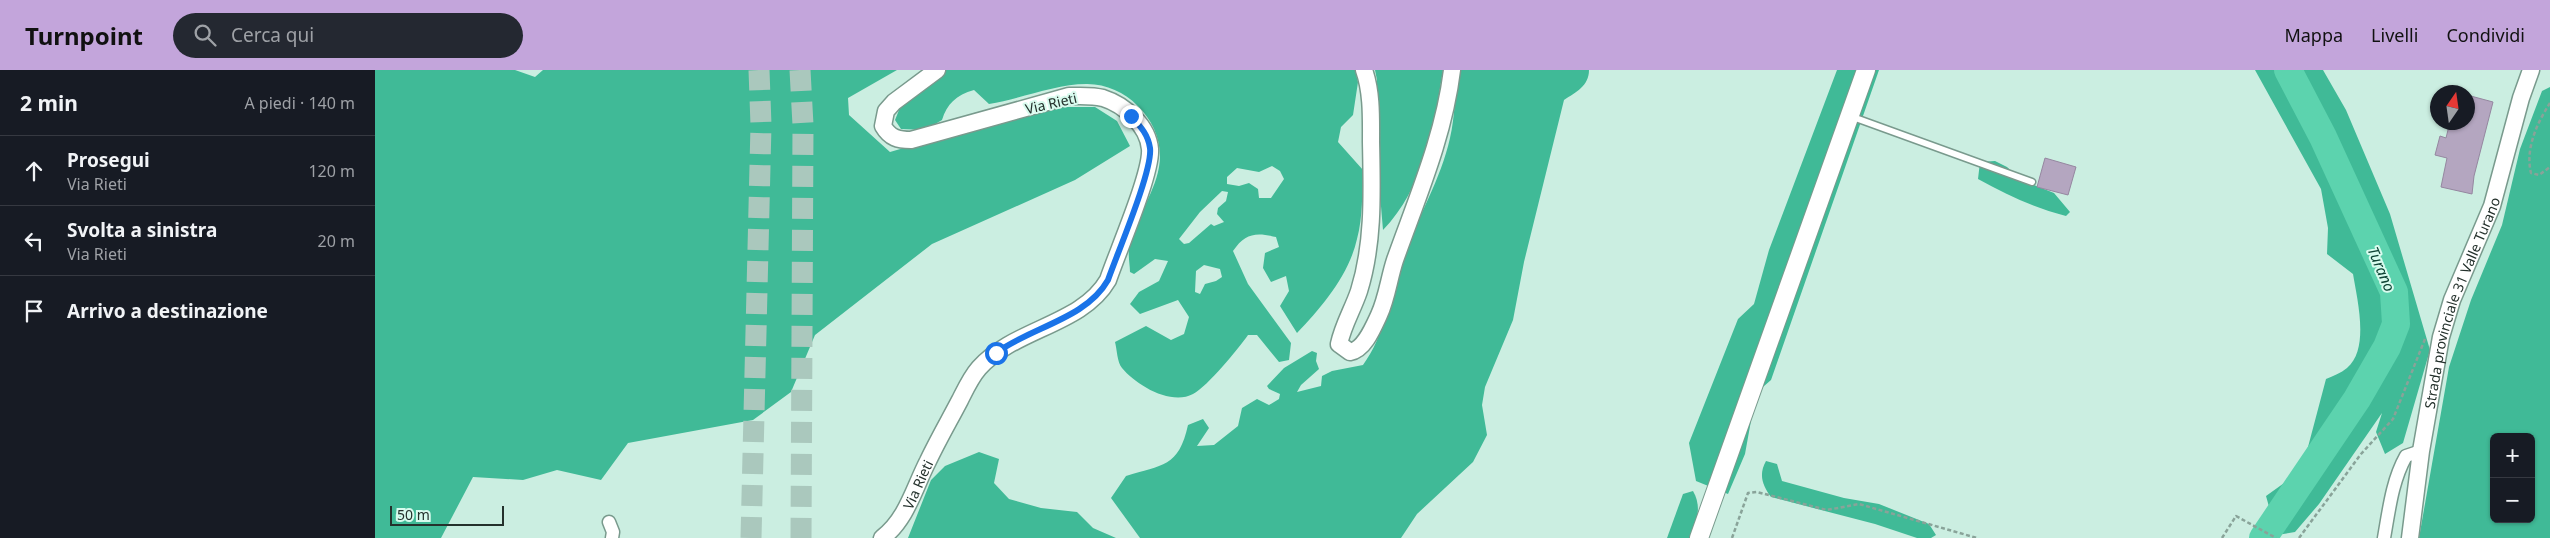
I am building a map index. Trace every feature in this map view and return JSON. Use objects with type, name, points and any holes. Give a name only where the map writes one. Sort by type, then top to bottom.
[{"type":"main road","points":[[1699,538],[1866,70]]},
{"type":"street","name":"Via Rieti","points":[[882,538],[892,530],[902,516],[927,461],[978,368],[1013,340],[1067,316],[1088,304],[1099,294],[1108,280],[1145,175],[1150,151],[1143,129],[1131,116],[1103,98],[1085,95],[1069,96],[911,140],[899,140],[888,134],[883,126],[886,111],[893,102],[937,70]]},
{"type":"street","points":[[1364,70],[1371,104],[1372,201],[1368,251],[1339,344],[1350,352],[1357,352],[1363,346],[1380,314],[1393,265],[1434,156],[1452,70]]},
{"type":"street","name":"Strada provinciale 31 Valle Turano","points":[[2410,538],[2421,451],[2441,337],[2452,300],[2492,206],[2521,98],[2531,70]]},
{"type":"street","points":[[2384,538],[2392,493],[2400,466],[2406,456],[2421,451]]},
{"type":"street","points":[[609,522],[613,532],[612,538]]},
{"type":"lane","points":[[1849,116],[2032,182]]},
{"type":"path","points":[[2550,103],[2540,118],[2528,162],[2531,173],[2539,176],[2550,167]]},
{"type":"path","points":[[2299,538],[2361,454],[2393,419],[2423,340],[2441,337]]},
{"type":"path","points":[[1732,538],[1748,493],[1757,492],[1827,510],[1859,504],[1977,538]]},
{"type":"path","points":[[2222,538],[2233,517],[2242,518],[2276,538]]},
{"type":"green space","points":[[375,70],[515,70],[535,77],[543,70],[897,70],[848,98],[849,115],[890,152],[1045,107],[1095,107],[1117,121],[1130,146],[1075,180],[932,244],[815,335],[791,392],[753,420],[628,443],[601,480],[557,470],[523,480],[473,477],[441,538],[375,538]]},
{"type":"green space","points":[[944,70],[1355,70],[1358,82],[1353,115],[1341,127],[1338,142],[1363,170],[1360,222],[1353,252],[1348,265],[1333,290],[1297,333],[1280,306],[1289,291],[1286,276],[1271,282],[1263,268],[1265,253],[1279,247],[1276,237],[1257,234],[1247,237],[1233,251],[1248,284],[1291,343],[1289,360],[1279,362],[1257,335],[1248,335],[1222,367],[1199,390],[1184,397],[1165,396],[1145,387],[1122,368],[1118,359],[1115,342],[1146,326],[1171,340],[1184,334],[1189,317],[1178,300],[1140,314],[1130,304],[1139,292],[1159,281],[1168,261],[1155,259],[1134,274],[1130,272],[1129,252],[1131,239],[1153,188],[1159,167],[1160,151],[1157,136],[1141,109],[1130,99],[1116,91],[1102,86],[1086,84],[1063,86],[989,104],[974,90],[957,97],[947,109],[942,120],[925,130],[901,129],[895,120],[903,100]],"holes":[[[1272,166],[1280,171],[1284,179],[1271,198],[1259,198],[1258,189],[1249,183],[1239,186],[1227,184],[1227,177],[1237,168],[1259,172]],[[1222,191],[1228,192],[1226,201],[1218,208],[1217,214],[1224,222],[1214,226],[1211,224],[1189,243],[1184,244],[1179,239],[1200,212]],[[1204,265],[1220,269],[1222,277],[1205,284],[1200,294],[1195,292],[1196,271]]]},
{"type":"green space","points":[[1375,70],[1443,70],[1436,113],[1418,176],[1397,213],[1383,230],[1373,112],[1377,80]]},
{"type":"green space","points":[[1458,70],[1589,70],[1584,84],[1564,100],[1524,262],[1513,320],[1485,387],[1482,405],[1487,435],[1473,462],[1417,514],[1401,538],[1140,538],[1111,498],[1126,476],[1159,466],[1174,457],[1180,449],[1188,425],[1203,419],[1209,428],[1197,446],[1214,445],[1238,426],[1242,408],[1257,399],[1269,405],[1279,399],[1280,394],[1269,389],[1267,386],[1284,368],[1312,351],[1317,353],[1316,361],[1319,369],[1301,385],[1297,392],[1321,386],[1322,376],[1332,371],[1363,365],[1376,342],[1406,250],[1446,155],[1453,121]]},
{"type":"green space","points":[[1837,70],[1879,70],[1771,380],[1756,393],[1745,454],[1728,494],[1696,481],[1689,443],[1738,319],[1754,304],[1769,250]]},
{"type":"green space","points":[[2255,70],[2323,70],[2346,110],[2390,214],[2430,350],[2403,443],[2385,454],[2376,432],[2382,413],[2319,504],[2295,532],[2277,535],[2266,496],[2298,473],[2308,447],[2326,379],[2345,370],[2354,360],[2358,349],[2360,323],[2353,274],[2327,254],[2328,228],[2321,189]]},
{"type":"green space","points":[[2550,87],[2550,538],[2419,538],[2449,367],[2471,300],[2502,225],[2520,149],[2542,91]]},
{"type":"green space","points":[[1995,161],[2007,167],[2021,180],[2054,193],[2070,212],[2066,216],[2043,209],[2010,196],[1978,179],[1980,162]]},
{"type":"green space","points":[[979,452],[999,459],[994,483],[1009,499],[1041,508],[1077,512],[1093,528],[1116,538],[908,538],[931,480],[945,466]]},
{"type":"green space","points":[[1766,461],[1777,464],[1782,481],[1844,498],[1879,504],[1929,524],[1936,535],[1931,538],[1917,538],[1875,524],[1771,497],[1762,476]]},
{"type":"green space","points":[[1693,491],[1698,508],[1697,520],[1691,538],[1667,538],[1683,494]]},
{"type":"building","points":[[2475,97],[2493,102],[2474,176],[2472,194],[2441,187],[2447,158],[2435,155],[2440,136],[2446,138],[2448,130],[2475,130]]},
{"type":"building","points":[[2045,158],[2076,167],[2068,195],[2037,187]]},
{"type":"waterway","name":"Turano","points":[[2263,538],[2357,399],[2387,347],[2396,324],[2394,292],[2323,137],[2288,70]]},
{"type":"tunnel","points":[[751,538],[761,125],[759,70]]},
{"type":"tunnel","points":[[800,70],[803,125],[801,538]]},
{"type":"route","points":[[996,353],[1013,340],[1067,316],[1088,304],[1099,294],[1108,280],[1145,175],[1150,151],[1148,138],[1143,129],[1131,116]]}]
